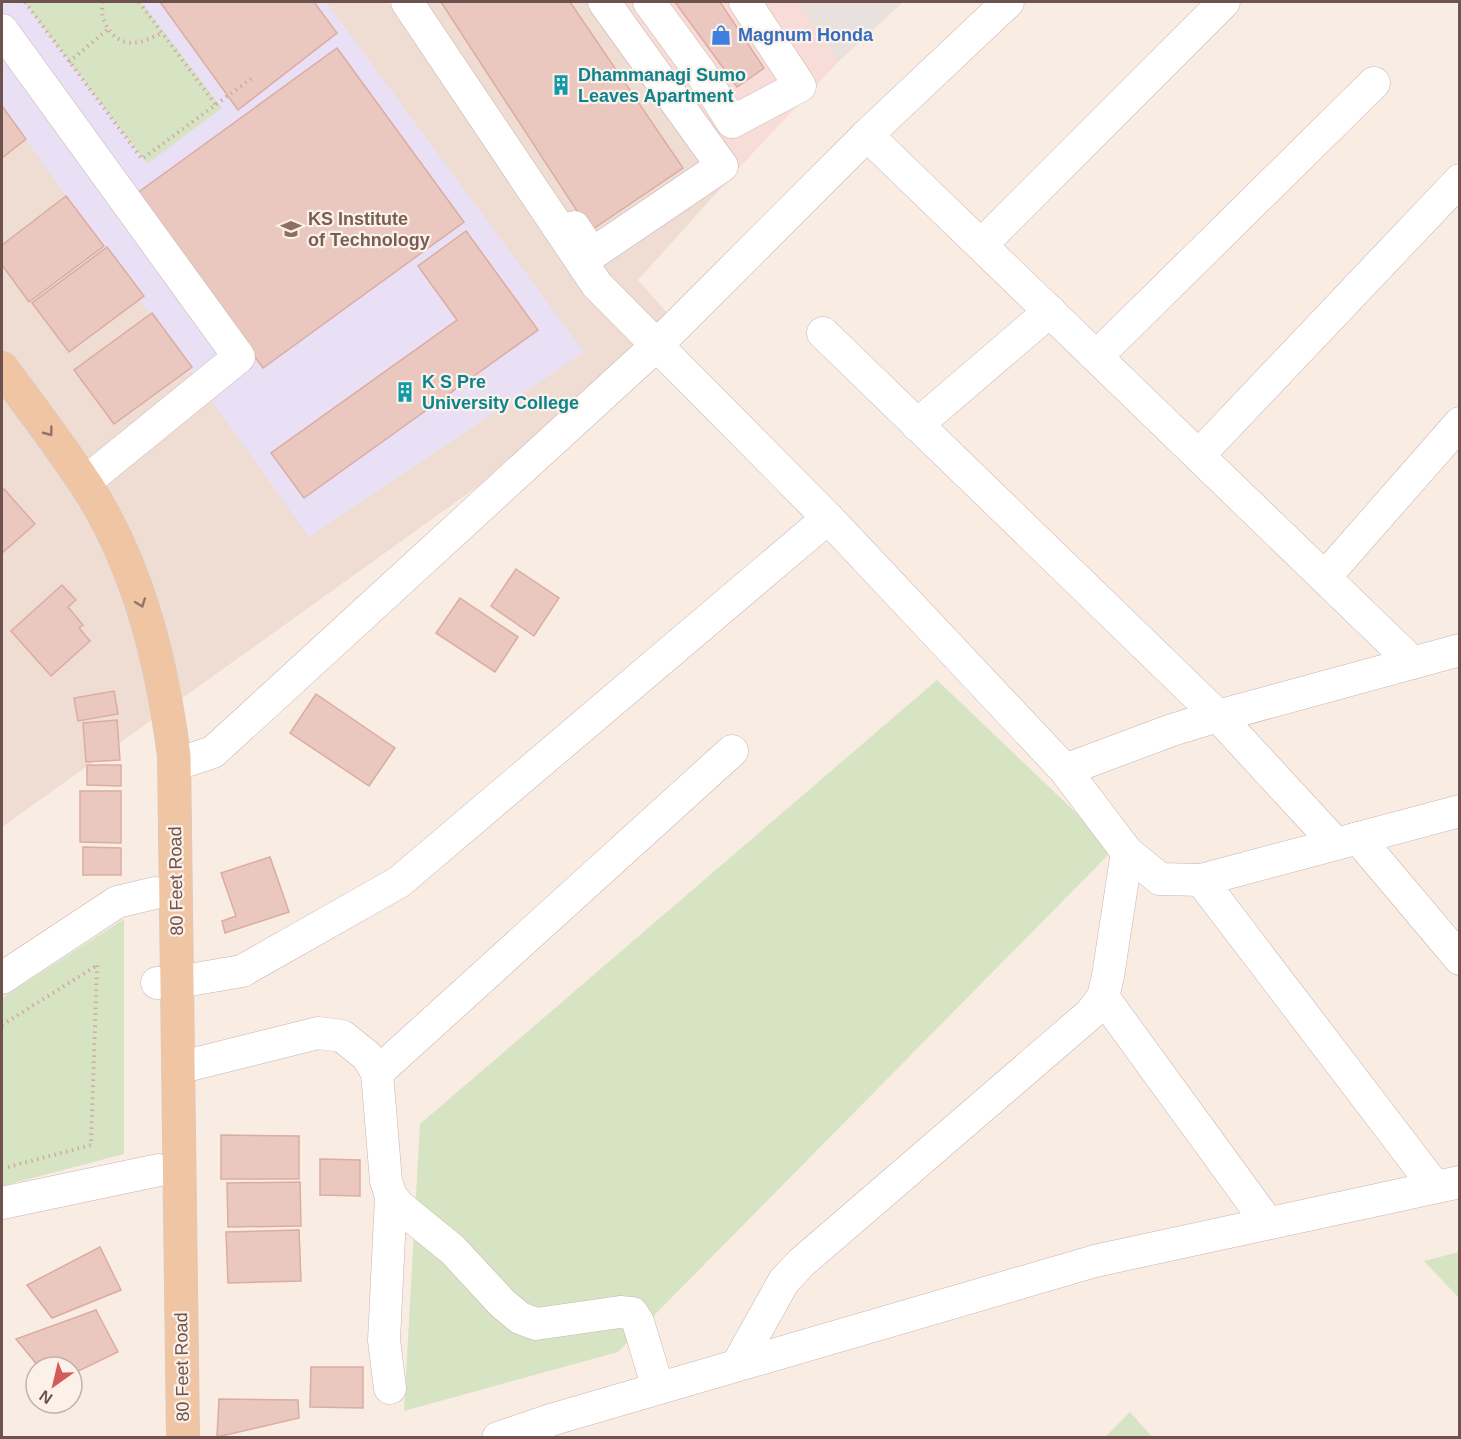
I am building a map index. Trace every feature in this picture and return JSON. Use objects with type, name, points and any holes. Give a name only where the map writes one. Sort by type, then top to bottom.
[{"type":"main road","name":"80 Feet Road","points":[[2,368],[65,453],[112,534],[131,576],[147,621],[160,665],[168,711],[174,765],[159,1170],[162,1437]]},
{"type":"main road","name":"80 Feet Road","points":[[2,403],[48,465],[72,503],[98,553],[127,627],[148,714],[153,758],[155,893],[178,1068],[183,1437]]},
{"type":"street","points":[[407,2],[597,285],[828,518],[1065,770],[1127,852],[1160,879],[1201,880],[1460,811]]},
{"type":"street","points":[[424,2],[592,254],[722,166],[604,2]]},
{"type":"street","points":[[650,2],[701,73],[732,122],[800,86],[745,2]]},
{"type":"street","points":[[174,765],[213,752],[656,346],[867,135],[1008,2]]},
{"type":"street","points":[[981,245],[1224,2]]},
{"type":"street","points":[[2,30],[239,357],[84,483]]},
{"type":"street","points":[[1097,356],[1374,83]]},
{"type":"street","points":[[867,135],[1413,663]]},
{"type":"street","points":[[1199,455],[1460,180]]},
{"type":"street","points":[[917,424],[1050,311]]},
{"type":"street","points":[[823,333],[1347,841],[1460,959]]},
{"type":"street","points":[[1324,576],[1460,423]]},
{"type":"street","points":[[167,983],[242,971],[399,882],[828,518]]},
{"type":"street","points":[[1065,770],[1172,730],[1458,649]]},
{"type":"street","points":[[377,1073],[732,751]]},
{"type":"street","points":[[737,1365],[784,1281],[802,1262],[1090,1014],[1103,997],[1127,852]]},
{"type":"street","points":[[498,1437],[1095,1261],[1267,1222],[1447,1185],[1201,880]]},
{"type":"street","points":[[2,978],[117,902],[155,893]]},
{"type":"street","points":[[1103,997],[1267,1222]]},
{"type":"street","points":[[178,1068],[318,1033],[342,1036],[367,1056],[377,1073],[386,1181],[391,1196],[399,1206],[453,1250],[502,1303],[520,1317],[536,1324],[620,1312],[632,1313],[638,1322],[658,1388]]},
{"type":"street","points":[[2,1203],[159,1170]]},
{"type":"street","points":[[390,1388],[384,1340],[391,1196]]},
{"type":"path","points":[[25,2],[142,159],[252,78]]},
{"type":"path","points":[[104,2],[101,9],[107,30],[125,42],[144,41],[162,33]]},
{"type":"path","points":[[139,2],[216,105]]},
{"type":"path","points":[[42,85],[107,30]]},
{"type":"path","points":[[2,1024],[97,965],[91,1145],[2,1168]]},
{"type":"shaded area","points":[[2,2],[387,2],[405,21],[393,2],[623,2],[738,169],[638,280],[688,336],[2,827]]},
{"type":"shaded area","name":"KS Institute of Technology","points":[[2,2],[326,2],[584,352],[309,537],[2,106]]},
{"type":"shaded area","points":[[623,2],[798,2],[838,62],[738,169]]},
{"type":"shaded area","points":[[798,2],[903,2],[838,62]]},
{"type":"green space","points":[[24,2],[141,2],[222,108],[147,164]]},
{"type":"green space","points":[[937,680],[1114,849],[618,1352],[404,1411],[420,1124]]},
{"type":"green space","points":[[124,919],[124,1154],[2,1186],[2,998]]},
{"type":"green space","points":[[1460,1252],[1459,1298],[1424,1261]]},
{"type":"green space","points":[[1130,1412],[1152,1437],[1105,1437]]},
{"type":"building","points":[[160,2],[314,2],[337,33],[238,110]]},
{"type":"building","name":"Dhammanagi Sumo Leaves Apartment","points":[[441,2],[570,2],[683,168],[590,231]]},
{"type":"building","name":"Magnum Honda","points":[[675,2],[720,2],[764,68],[737,87]]},
{"type":"building","points":[[337,48],[464,222],[263,368],[136,194]]},
{"type":"building","points":[[2,106],[26,139],[2,158]]},
{"type":"building","points":[[66,196],[104,246],[29,302],[2,265],[2,245]]},
{"type":"building","name":"K S Pre University College","points":[[466,231],[538,330],[304,498],[271,453],[457,320],[418,266]]},
{"type":"building","points":[[107,247],[144,296],[69,352],[32,303]]},
{"type":"building","points":[[152,313],[192,367],[114,424],[74,370]]},
{"type":"building","points":[[4,489],[35,524],[2,553],[2,491]]},
{"type":"building","points":[[516,569],[559,598],[534,636],[491,606]]},
{"type":"building","points":[[62,585],[76,600],[68,607],[83,625],[79,628],[90,641],[51,676],[11,631]]},
{"type":"building","points":[[460,598],[518,637],[495,672],[436,633]]},
{"type":"building","points":[[114,691],[118,714],[78,721],[74,698]]},
{"type":"building","points":[[316,694],[395,748],[369,786],[290,733]]},
{"type":"building","points":[[117,720],[120,760],[86,762],[83,723]]},
{"type":"building","points":[[87,765],[121,765],[121,786],[87,785]]},
{"type":"building","points":[[80,791],[121,791],[121,843],[80,842]]},
{"type":"building","points":[[83,847],[121,848],[121,875],[83,875]]},
{"type":"building","points":[[270,857],[289,912],[225,933],[222,921],[236,916],[221,873]]},
{"type":"building","points":[[221,1135],[299,1136],[299,1179],[221,1179]]},
{"type":"building","points":[[320,1159],[360,1160],[360,1196],[320,1195]]},
{"type":"building","points":[[300,1182],[301,1226],[228,1227],[227,1183]]},
{"type":"building","points":[[299,1230],[301,1281],[228,1283],[226,1232]]},
{"type":"building","points":[[100,1247],[121,1290],[52,1318],[27,1285]]},
{"type":"building","points":[[96,1310],[118,1352],[84,1368],[84,1355],[29,1355],[16,1339]]},
{"type":"building","points":[[311,1367],[363,1367],[363,1408],[310,1407]]},
{"type":"building","points":[[219,1399],[298,1400],[299,1418],[217,1437]]},
{"type":"place","name":"Magnum Honda","points":[[721,35]]},
{"type":"place","name":"Dhammanagi Sumo Leaves Apartment","points":[[561,85]]},
{"type":"place","name":"KS Institute of Technology","points":[[291,229]]},
{"type":"place","name":"K S Pre University College","points":[[405,392]]}]
